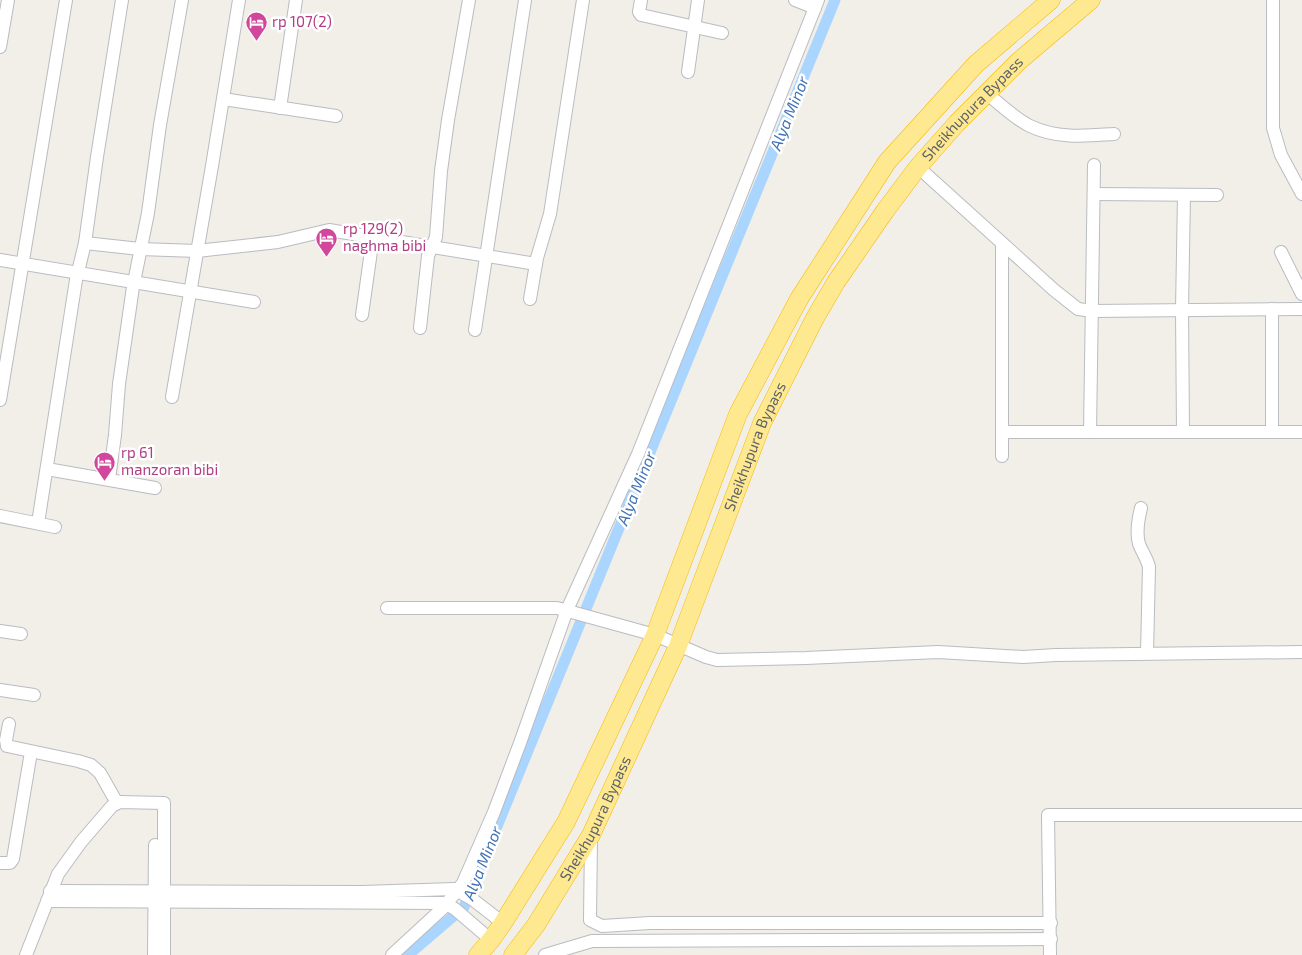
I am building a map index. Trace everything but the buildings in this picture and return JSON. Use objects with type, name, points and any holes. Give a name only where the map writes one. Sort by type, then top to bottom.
[{"type":"highway","name":"Sheikhupura Bypass","points":[[478,955],[503,923],[566,822],[655,636],[738,414],[798,299],[886,162],[976,64],[1051,0]]},
{"type":"highway","name":"Sheikhupura Bypass","points":[[513,955],[536,925],[591,835],[678,646],[762,423],[815,318],[832,289],[885,211],[918,167],[986,93],[1019,61],[1091,0]]},
{"type":"street","points":[[0,47],[8,0]]},
{"type":"street","points":[[0,400],[66,0]]},
{"type":"street","points":[[38,523],[78,273],[85,244],[122,0]]},
{"type":"street","points":[[109,479],[119,384],[134,282],[182,0]]},
{"type":"street","points":[[172,397],[239,0]]},
{"type":"street","points":[[280,108],[296,0]]},
{"type":"street","points":[[420,328],[428,256],[437,229],[441,171],[448,120],[469,0]]},
{"type":"street","points":[[475,330],[525,0]]},
{"type":"street","points":[[530,299],[536,264],[550,214],[583,0]]},
{"type":"street","points":[[641,0],[639,12],[642,15],[722,33]]},
{"type":"street","points":[[688,72],[698,0]]},
{"type":"street","points":[[465,894],[462,883],[494,812],[567,610],[638,454],[816,4],[795,0]]},
{"type":"street","points":[[1273,0],[1273,128],[1281,155],[1302,194]]},
{"type":"street","points":[[986,93],[1028,125],[1040,130],[1070,136],[1114,134]]},
{"type":"street","points":[[223,100],[336,116]]},
{"type":"street","points":[[1090,432],[1094,165]]},
{"type":"street","points":[[918,167],[1002,244],[1078,309],[1093,311],[1302,309]]},
{"type":"street","points":[[1094,194],[1217,195]]},
{"type":"street","points":[[1183,432],[1182,310],[1184,195]]},
{"type":"street","points":[[85,244],[140,249],[197,251],[278,242],[329,230],[536,264]]},
{"type":"street","points":[[362,315],[373,237]]},
{"type":"street","points":[[1002,244],[1002,456]]},
{"type":"street","points":[[1281,252],[1302,294]]},
{"type":"street","points":[[0,260],[254,302]]},
{"type":"street","points":[[1272,310],[1272,432]]},
{"type":"street","points":[[1002,432],[1302,432]]},
{"type":"street","points":[[47,469],[155,488]]},
{"type":"street","points":[[1141,508],[1137,528],[1139,543],[1149,567],[1147,653]]},
{"type":"street","points":[[0,516],[55,527]]},
{"type":"street","points":[[387,608],[545,607],[567,610],[655,636],[717,660],[938,652],[1023,657],[1147,653],[1302,652]]},
{"type":"street","points":[[0,631],[21,634]]},
{"type":"street","points":[[0,690],[34,695]]},
{"type":"street","points":[[9,724],[6,740],[8,746],[78,760],[91,765],[100,773],[117,802]]},
{"type":"street","points":[[0,863],[10,863],[13,859],[31,752]]},
{"type":"street","points":[[26,955],[48,896],[68,858],[117,802],[164,803],[154,955]]},
{"type":"street","points":[[1050,955],[1048,816],[1302,815]]},
{"type":"street","points":[[591,835],[590,920],[602,926],[650,923],[1051,923]]},
{"type":"street","points":[[48,896],[362,892],[465,894],[503,923]]},
{"type":"street","points":[[392,955],[454,909],[465,894]]},
{"type":"street","points":[[159,896],[454,909],[491,940]]},
{"type":"street","points":[[159,896],[164,955]]},
{"type":"street","points":[[545,955],[592,941],[1050,939]]},
{"type":"waterway","name":"Alya Minor","points":[[408,955],[464,907],[835,0]]},
{"type":"place","name":"rp 107(2)","points":[[256,41]]},
{"type":"place","name":"rp 129(2) naghma bibi","points":[[327,257]]},
{"type":"place","name":"rp 61 manzoran bibi","points":[[105,481]]}]
